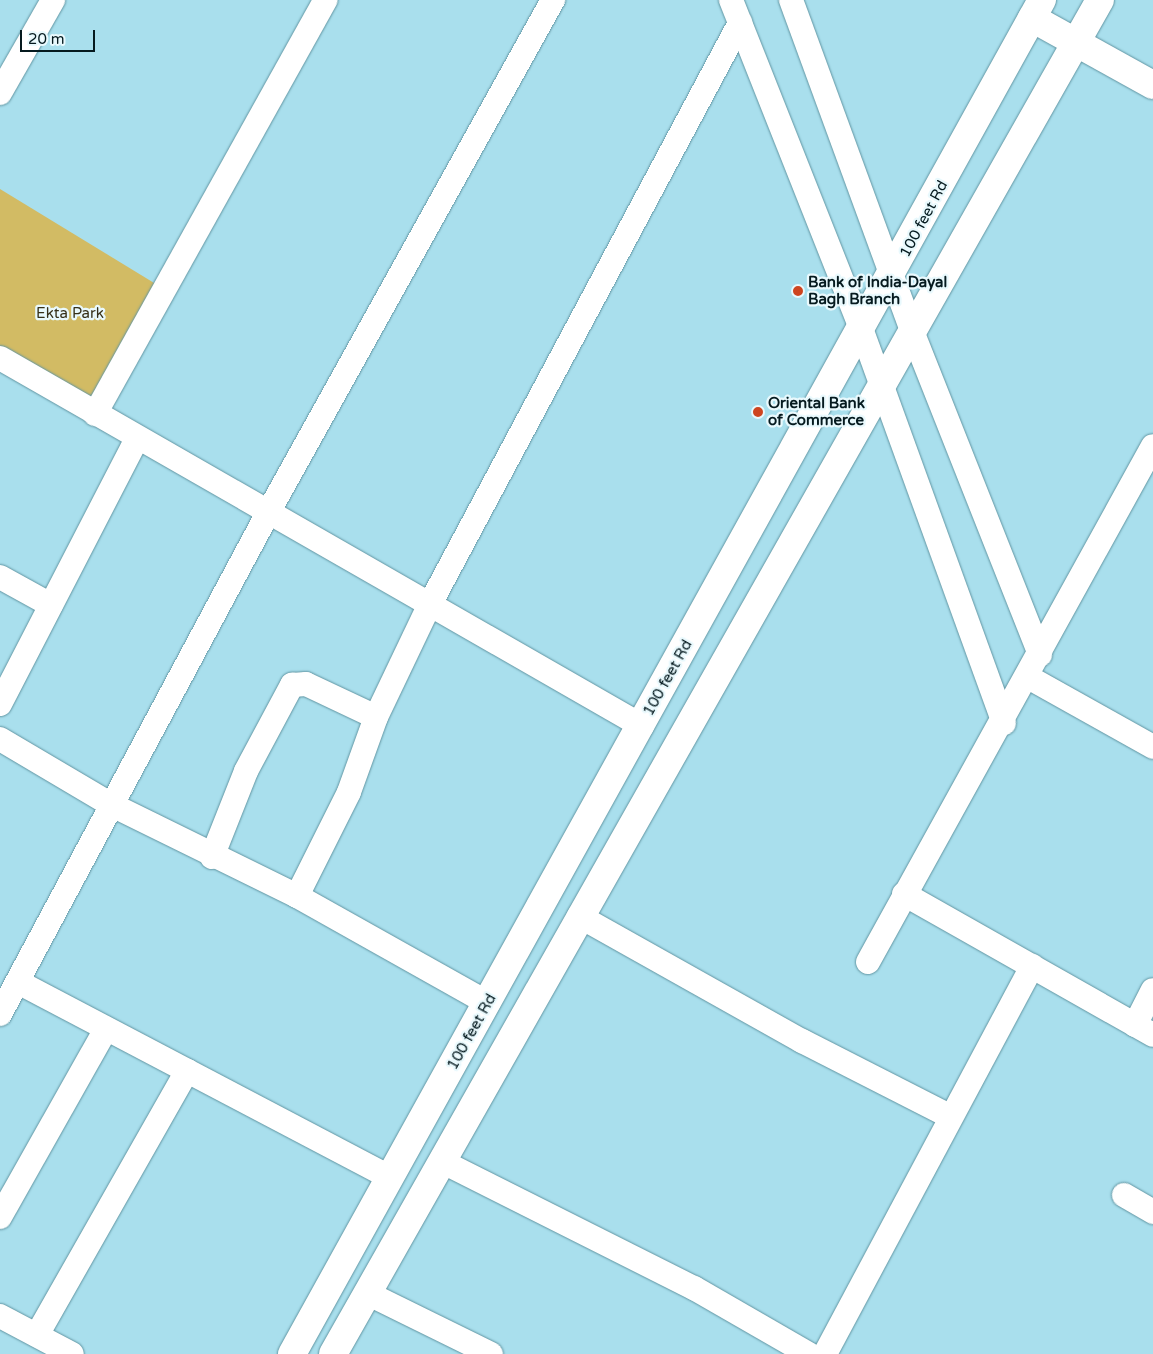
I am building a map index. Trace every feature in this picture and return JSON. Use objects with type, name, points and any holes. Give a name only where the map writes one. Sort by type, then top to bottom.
[{"type":"main road","points":[[332,1354],[1100,0]]},
{"type":"main road","name":"100 feet Rd","points":[[292,1354],[894,274],[1037,9]]},
{"type":"main road","points":[[1037,9],[1076,41],[1153,84]]},
{"type":"street","points":[[0,93],[53,0]]},
{"type":"street","points":[[95,414],[325,0]]},
{"type":"street","points":[[1,1011],[18,982],[110,804],[269,511],[552,0]]},
{"type":"street","points":[[731,0],[862,331],[1004,723]]},
{"type":"street","points":[[791,0],[894,274],[912,331],[1040,655]]},
{"type":"street","points":[[297,896],[349,792],[376,717],[430,604],[740,23]]},
{"type":"street","points":[[0,358],[642,726]]},
{"type":"street","points":[[0,704],[137,438]]},
{"type":"street","points":[[868,962],[904,894],[1004,723],[1040,655],[1146,475],[1153,446]]},
{"type":"street","points":[[0,577],[51,605]]},
{"type":"street","points":[[1028,677],[1153,747]]},
{"type":"street","points":[[212,857],[246,771],[292,685],[306,684],[376,717]]},
{"type":"street","points":[[0,739],[110,804],[212,857],[297,896],[488,1002]]},
{"type":"street","points":[[904,894],[1144,1030],[1153,990]]},
{"type":"street","points":[[579,916],[802,1041],[951,1117]]},
{"type":"street","points":[[825,1354],[1032,966]]},
{"type":"street","points":[[18,982],[391,1178]]},
{"type":"street","points":[[0,1217],[106,1029]]},
{"type":"street","points":[[37,1335],[188,1071]]},
{"type":"street","points":[[441,1161],[694,1288],[809,1354]]},
{"type":"street","points":[[1124,1195],[1153,1212]]},
{"type":"street","points":[[367,1293],[491,1354]]},
{"type":"street","points":[[0,1316],[72,1354]]},
{"type":"green space","name":"Ekta Park","points":[[0,189],[164,289],[95,414],[0,355]]},
{"type":"place","name":"Bank of India-Dayal Bagh Branch","points":[[798,291]]},
{"type":"place","name":"Oriental Bank of Commerce","points":[[758,412]]}]
